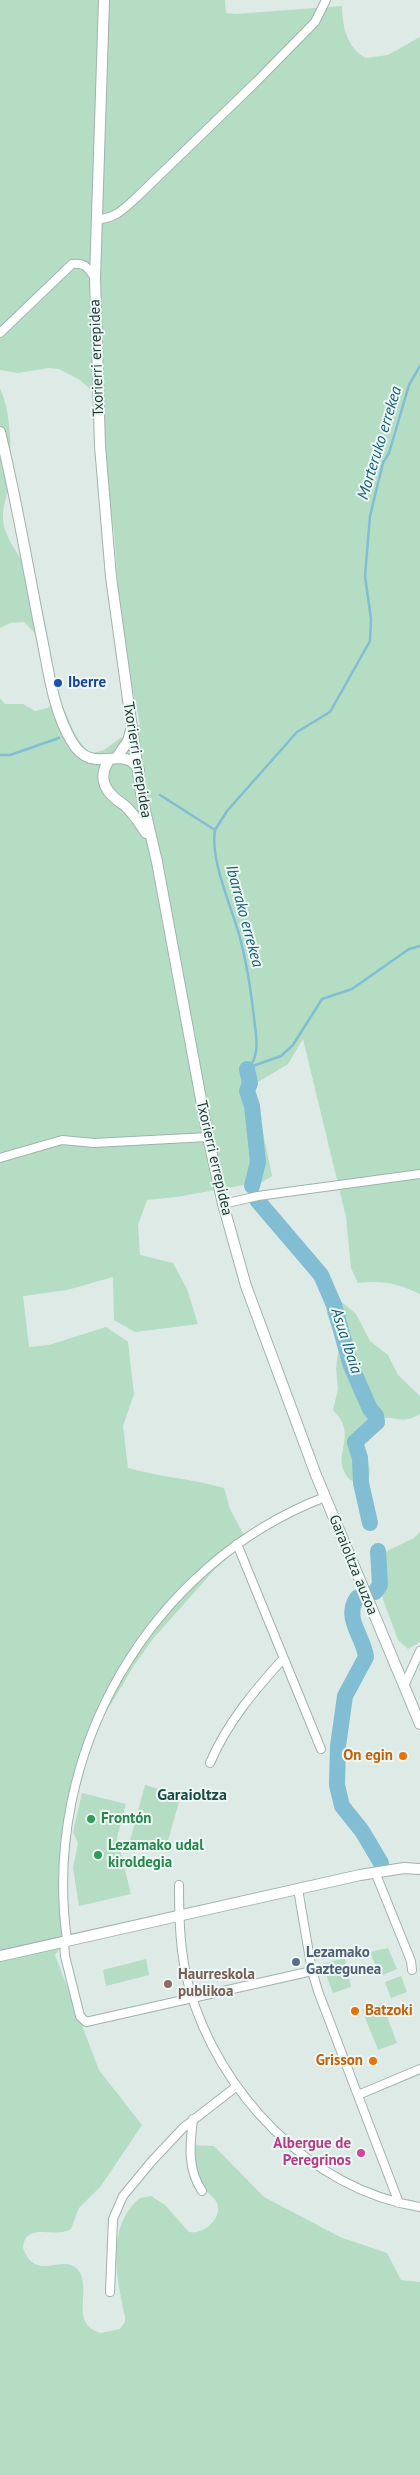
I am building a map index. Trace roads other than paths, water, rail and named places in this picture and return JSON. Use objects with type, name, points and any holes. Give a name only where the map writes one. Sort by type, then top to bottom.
[{"type":"street","name":"Txorierri errepidea","points":[[104,0],[95,278],[96,362],[104,512],[131,730],[139,771],[140,793],[157,862],[208,1137],[223,1204],[260,1328],[325,1497]]},
{"type":"street","points":[[98,219],[107,219],[120,212],[138,197],[256,82],[314,22],[326,0]]},
{"type":"street","points":[[0,333],[72,264],[80,263],[86,266],[95,278]]},
{"type":"street","points":[[0,432],[48,667],[69,736],[85,756],[98,760],[131,760],[139,771]]},
{"type":"street","points":[[131,730],[128,741],[104,769],[104,783],[112,796],[141,825],[152,843]]},
{"type":"street","points":[[124,806],[135,802],[140,793]]},
{"type":"street","points":[[0,1158],[62,1140],[94,1143],[208,1137]]},
{"type":"street","points":[[223,1204],[258,1196],[420,1174]]},
{"type":"street","name":"Garaioltza auzoa","points":[[312,1971],[92,2021],[83,2021],[65,1956],[62,1866],[67,1819],[86,1749],[98,1717],[115,1680],[158,1619],[197,1577],[236,1544],[255,1531],[325,1497],[420,1724]]},
{"type":"street","points":[[236,1544],[321,1749]]},
{"type":"street","points":[[404,1686],[420,1650]]},
{"type":"street","points":[[210,1763],[219,1741],[232,1721],[283,1659]]},
{"type":"street","points":[[0,1956],[375,1872],[404,1868],[420,1869]]},
{"type":"street","points":[[375,1872],[411,1961],[412,1970]]},
{"type":"street","points":[[179,1885],[179,1915],[183,1960],[192,1998],[220,2062],[237,2086],[276,2131],[308,2158],[332,2174],[380,2196],[399,2203],[420,2207]]},
{"type":"street","points":[[298,1889],[312,1971],[399,2203]]},
{"type":"street","points":[[358,2094],[420,2069]]},
{"type":"street","points":[[110,2292],[113,2219],[116,2208],[152,2161],[193,2119],[237,2086]]},
{"type":"street","points":[[193,2119],[191,2159],[193,2178],[202,2191]]},
{"type":"street","points":[[380,2196],[386,2192],[392,2182]]},
{"type":"waterway","name":"Morteruko errekea","points":[[215,830],[227,811],[297,732],[330,712],[370,641],[371,619],[365,576],[370,516],[383,463],[389,453],[409,385],[420,366]]},
{"type":"waterway","name":"Ibarrako errekea","points":[[0,755],[10,755],[59,738]]},
{"type":"waterway","name":"Ibarrako errekea","points":[[160,795],[215,830],[214,843],[219,870],[240,938],[252,998],[256,1031],[256,1052],[247,1069]]},
{"type":"waterway","points":[[250,1067],[281,1056],[293,1045],[322,999],[352,989],[409,949],[420,946]]},
{"type":"waterway","name":"Asua Ibaia","points":[[247,1069],[250,1083],[247,1091],[252,1106],[258,1162],[252,1186]]},
{"type":"waterway","name":"Asua Ibaia","points":[[257,1200],[321,1275],[334,1305],[351,1366],[370,1409],[376,1416],[377,1422],[355,1442],[360,1458],[361,1483],[370,1523]]},
{"type":"waterway","name":"Asua Ibaia","points":[[375,1592],[380,1585],[378,1551]]},
{"type":"waterway","name":"Asua Ibaia","points":[[357,1598],[353,1605],[353,1620],[366,1657],[345,1696],[338,1746],[337,1785],[342,1806],[362,1831],[381,1863]]},
{"type":"place","name":"Iberre","points":[[58,683]]},
{"type":"place","name":"On egin","points":[[403,1756]]},
{"type":"place","name":"Frontón","points":[[91,1819]]},
{"type":"place","name":"Lezamako udal kiroldegia","points":[[98,1855]]},
{"type":"place","name":"Lezamako Gaztegunea","points":[[296,1962]]},
{"type":"place","name":"Haurreskola publikoa","points":[[168,1984]]},
{"type":"place","name":"Batzoki","points":[[355,2011]]},
{"type":"place","name":"Grisson","points":[[373,2061]]},
{"type":"place","name":"Albergue de Peregrinos","points":[[361,2153]]},
{"type":"district","name":"Garaioltza","points":[[192,1795]]}]
